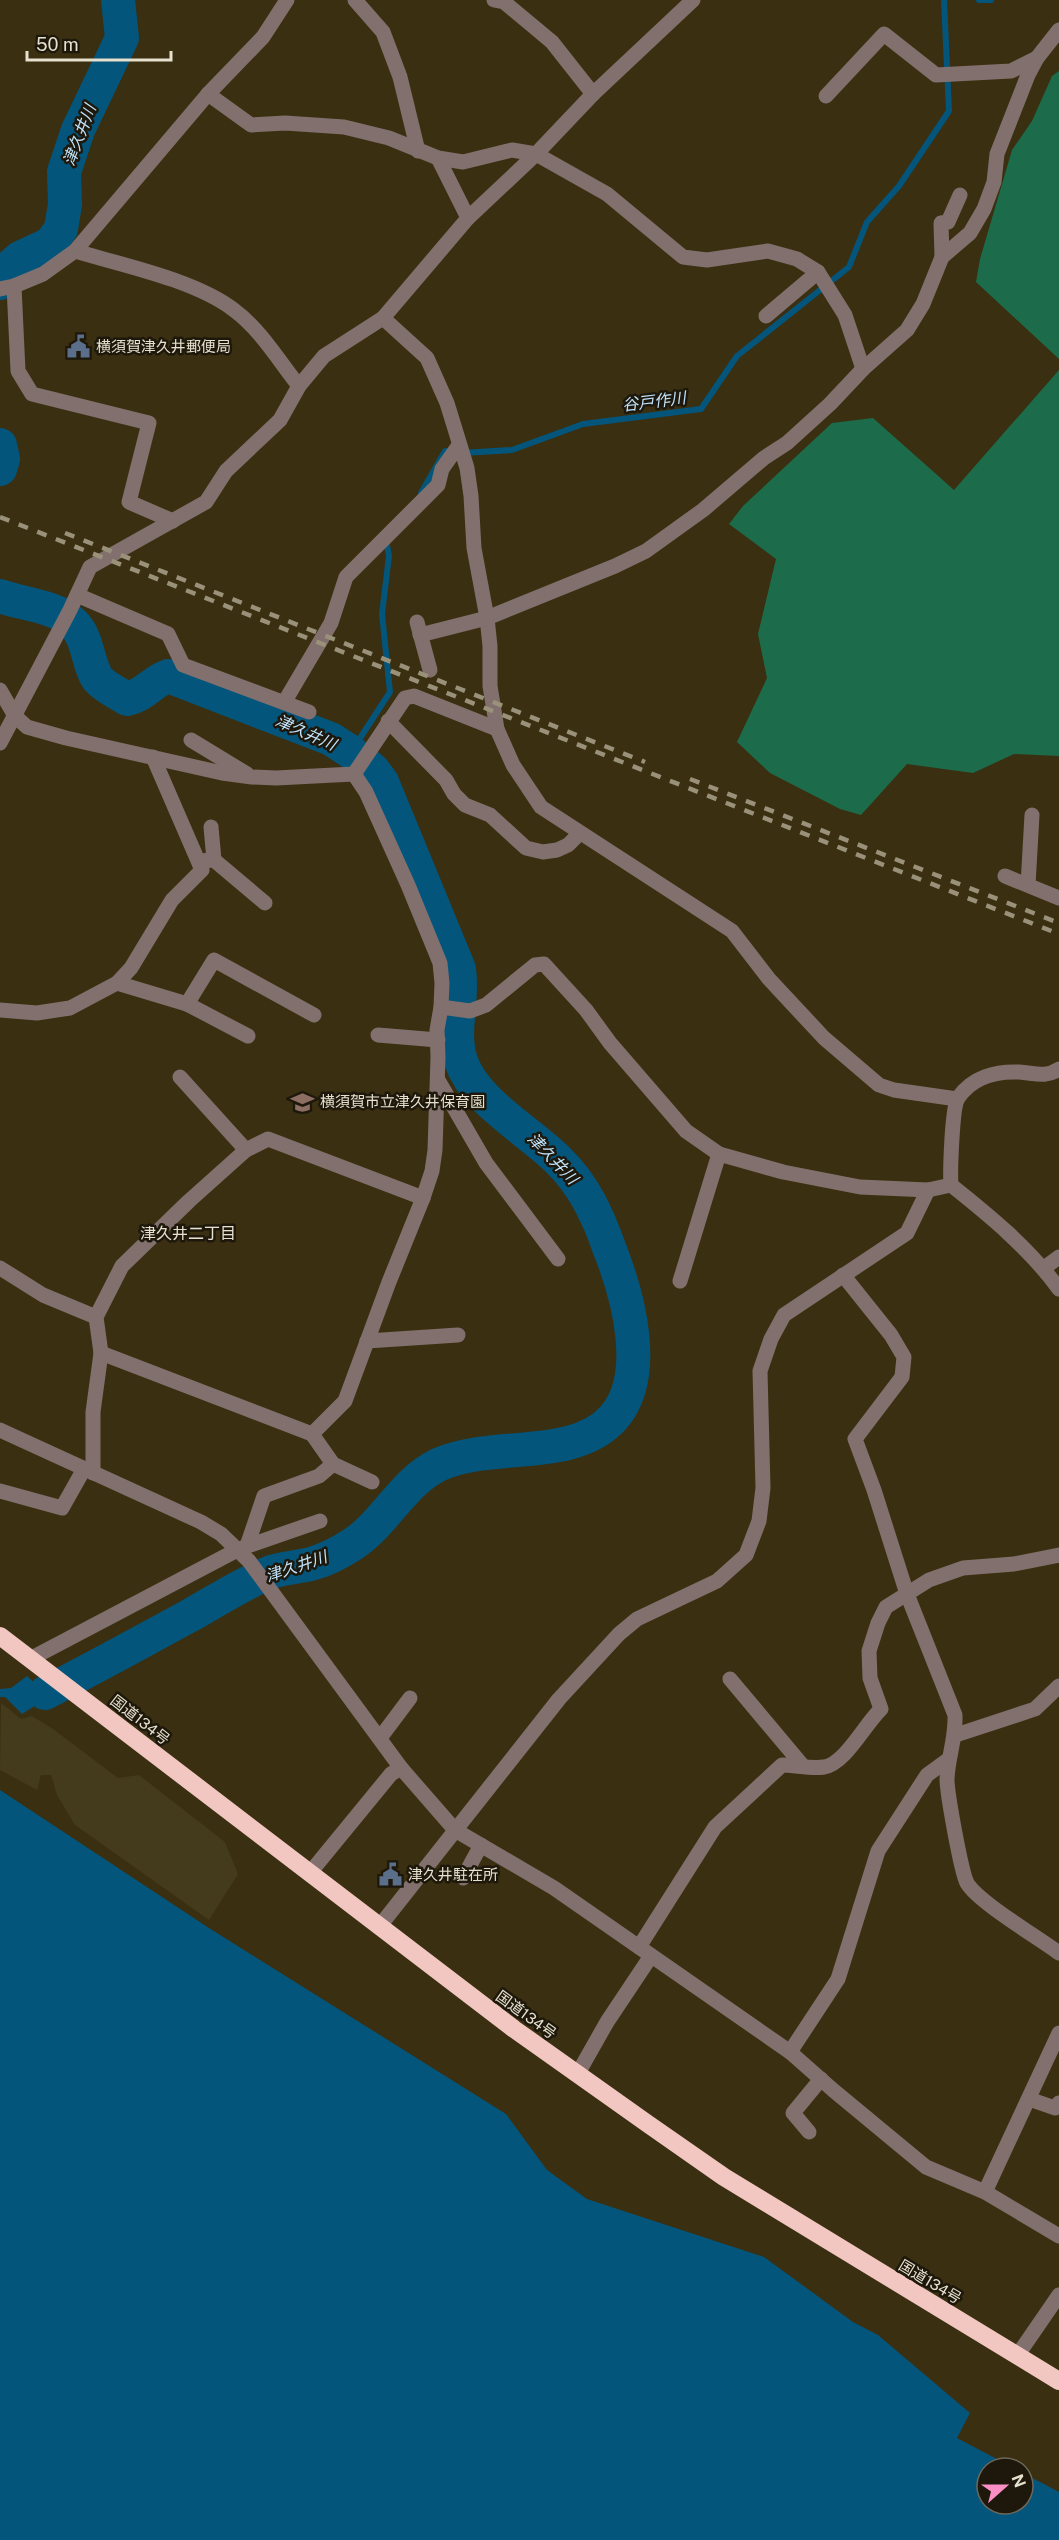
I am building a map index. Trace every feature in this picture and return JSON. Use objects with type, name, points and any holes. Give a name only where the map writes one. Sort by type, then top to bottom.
[{"type":"highway","name":"国道134号","points":[[0,1636],[309,1874],[577,2075],[724,2177],[1059,2381]]},
{"type":"street","points":[[173,521],[129,502],[149,423],[32,394],[18,371],[7,288],[44,273],[75,251],[208,94],[262,37],[287,0]]},
{"type":"street","points":[[355,0],[383,32],[400,77],[418,151]]},
{"type":"street","points":[[494,0],[504,2],[552,42],[592,94]]},
{"type":"street","points":[[0,742],[15,717],[90,567],[206,502],[226,471],[280,420],[299,386],[324,356],[383,318],[468,218],[536,154],[592,94],[693,0]]},
{"type":"street","points":[[942,257],[970,233],[984,209],[994,182],[997,154],[1037,58],[1059,30]]},
{"type":"street","points":[[826,96],[884,34],[936,75],[1011,71],[1037,58]]},
{"type":"street","points":[[208,94],[251,125],[285,123],[344,127],[389,138],[438,158],[463,162],[512,150],[536,154],[607,194],[682,257],[707,260],[768,251],[797,259],[818,272],[845,315],[863,369]]},
{"type":"street","points":[[438,158],[468,218]]},
{"type":"street","points":[[430,669],[419,629],[487,618],[646,551],[703,510],[764,458],[787,443],[907,330],[923,304],[942,257],[941,223],[948,222],[960,195]]},
{"type":"street","points":[[75,251],[192,287],[233,309],[249,324],[299,386]]},
{"type":"street","points":[[766,316],[818,272]]},
{"type":"street","points":[[383,318],[427,358],[447,403],[467,468],[474,548],[487,618],[490,686],[497,729],[527,789],[541,807],[732,931],[769,980],[824,1038],[879,1085],[894,1090],[957,1099]]},
{"type":"street","points":[[285,701],[331,623],[346,577],[438,485],[442,469],[459,446]]},
{"type":"street","points":[[77,595],[168,634],[183,665],[285,701],[309,712]]},
{"type":"street","points":[[0,690],[15,717],[27,727],[66,738],[222,773],[252,777],[276,778],[355,771]]},
{"type":"street","points":[[355,771],[405,698],[414,696],[497,729]]},
{"type":"street","points":[[388,721],[446,780],[454,794],[465,805],[490,815],[526,848],[543,852],[557,850],[568,845],[580,833]]},
{"type":"street","points":[[191,740],[252,777]]},
{"type":"street","points":[[153,757],[206,861],[266,903]]},
{"type":"street","points":[[312,1434],[345,1401],[423,1198],[432,1171],[435,1150],[438,1080],[436,1030],[444,1008],[440,963],[435,946],[355,771]]},
{"type":"street","points":[[1028,885],[1032,815]]},
{"type":"street","points":[[0,1010],[37,1014],[70,1008],[117,983],[131,968],[172,900],[202,870],[206,861],[211,827]]},
{"type":"street","points":[[1005,876],[1059,898]]},
{"type":"street","points":[[188,1004],[214,960],[314,1015]]},
{"type":"street","points":[[444,1008],[470,1011],[486,1005],[536,965],[544,964],[586,1010],[610,1043],[686,1131],[719,1154],[783,1173],[860,1187],[928,1190],[951,1185]]},
{"type":"street","points":[[117,983],[188,1004],[248,1036]]},
{"type":"street","points":[[378,1035],[438,1040]]},
{"type":"street","points":[[1059,1069],[1049,1076],[1019,1072],[994,1072],[976,1081],[957,1099],[950,1169],[951,1185],[986,1213],[1044,1268],[1059,1289]]},
{"type":"street","points":[[180,1077],[246,1150]]},
{"type":"street","points":[[438,1080],[486,1163],[558,1259]]},
{"type":"street","points":[[0,1491],[62,1508],[89,1471],[93,1412],[101,1353],[96,1317],[122,1266],[246,1150],[268,1139],[423,1198]]},
{"type":"street","points":[[681,1281],[719,1154]]},
{"type":"street","points":[[379,1927],[559,1699],[619,1634],[637,1619],[717,1581],[746,1555],[759,1521],[763,1488],[760,1371],[771,1339],[784,1316],[908,1233],[928,1190]]},
{"type":"street","points":[[1044,1268],[1059,1257]]},
{"type":"street","points":[[0,1268],[44,1296],[96,1317]]},
{"type":"street","points":[[843,1275],[891,1335],[904,1357],[902,1377],[855,1439],[907,1594],[955,1715],[956,1735],[949,1759],[947,1781],[968,1883],[989,1904],[1059,1953]]},
{"type":"street","points":[[367,1341],[458,1335]]},
{"type":"street","points":[[101,1353],[312,1434],[333,1464],[372,1482]]},
{"type":"street","points":[[0,1430],[201,1522],[245,1552],[401,1768],[455,1830],[554,1888],[790,2052],[926,2167],[985,2192],[1059,2236]]},
{"type":"street","points":[[245,1552],[264,1496],[319,1476],[333,1464]]},
{"type":"street","points":[[30,1659],[245,1552],[320,1521]]},
{"type":"street","points":[[577,2075],[715,1827],[782,1765],[824,1767],[839,1761],[881,1708],[870,1678],[869,1651],[886,1607],[929,1580],[963,1568],[1014,1564],[1059,1555]]},
{"type":"street","points":[[729,1679],[803,1766]]},
{"type":"street","points":[[956,1735],[1035,1709],[1059,1686]]},
{"type":"street","points":[[380,1738],[410,1698]]},
{"type":"street","points":[[790,2052],[838,1979],[878,1851],[927,1775],[949,1759]]},
{"type":"street","points":[[309,1874],[391,1774],[401,1768]]},
{"type":"street","points":[[463,1878],[481,1845]]},
{"type":"street","points":[[985,2192],[1059,2033]]},
{"type":"street","points":[[809,2132],[793,2113],[820,2079]]},
{"type":"street","points":[[1029,2099],[1055,2108],[1059,2103]]},
{"type":"street","points":[[1017,2356],[1059,2295]]},
{"type":"green space","points":[[1059,71],[1059,359],[976,282],[980,259],[1012,150],[1032,121],[1052,76]]},
{"type":"green space","points":[[1059,370],[1059,756],[1014,754],[973,773],[907,764],[861,815],[840,809],[770,773],[737,742],[767,678],[758,634],[776,559],[729,524],[743,506],[832,423],[873,418],[954,490]]},
{"type":"sand","points":[[1,1703],[21,1719],[32,1716],[53,1729],[118,1778],[139,1775],[225,1842],[238,1874],[209,1920],[75,1825],[57,1795],[51,1775],[41,1775],[37,1790],[0,1770]]},
{"type":"water","points":[[27,1676],[49,1697],[22,1714],[5,1697],[0,1697],[0,1689],[11,1688]]},
{"type":"water","points":[[0,1790],[209,1928],[506,2114],[547,2170],[587,2199],[764,2257],[853,2322],[878,2335],[970,2413],[957,2438],[991,2456],[975,2456],[975,2516],[1035,2516],[1035,2479],[1059,2492],[1059,2540],[0,2540]]},
{"type":"waterway","name":"津久井川","points":[[0,283],[7,269],[20,258],[50,244],[61,229],[65,204],[64,172],[78,130],[122,38],[118,0]]},
{"type":"waterway","name":"谷戸作川","points":[[462,453],[512,450],[583,424],[701,409],[737,356],[849,267],[867,222],[899,186],[949,111],[944,0]]},
{"type":"waterway","name":"谷戸作川","points":[[979,0],[991,0]]},
{"type":"waterway","name":"津久井川","points":[[0,445],[3,459],[0,469]]},
{"type":"waterway","name":"谷戸作川","points":[[421,493],[445,451],[452,452]]},
{"type":"waterway","name":"谷戸作川","points":[[351,752],[390,692],[382,614],[389,556],[386,540]]},
{"type":"waterway","name":"津久井川","points":[[0,596],[48,609],[66,617],[82,635],[97,678],[127,699],[168,676],[331,739],[373,770],[382,782],[459,969],[457,1038],[461,1061],[468,1076],[478,1089],[503,1115],[558,1160],[575,1180],[589,1202],[605,1237],[623,1290],[629,1312],[633,1358],[631,1380],[625,1400],[614,1417],[597,1431],[555,1446],[482,1453],[438,1465],[414,1482],[365,1535],[343,1550],[311,1564],[281,1569],[250,1581],[45,1693]]},
{"type":"railway","points":[[0,517],[1059,934]]},
{"type":"railway","points":[[65,533],[645,762]]},
{"type":"railway","points":[[690,779],[1059,923]]},
{"type":"place","name":"横須賀津久井郵便局","points":[[78,347]]},
{"type":"place","name":"横須賀市立津久井保育園","points":[[302,1102]]},
{"type":"place","name":"津久井駐在所","points":[[390,1875]]},
{"type":"district","name":"津久井二丁目","points":[[188,1233]]}]
